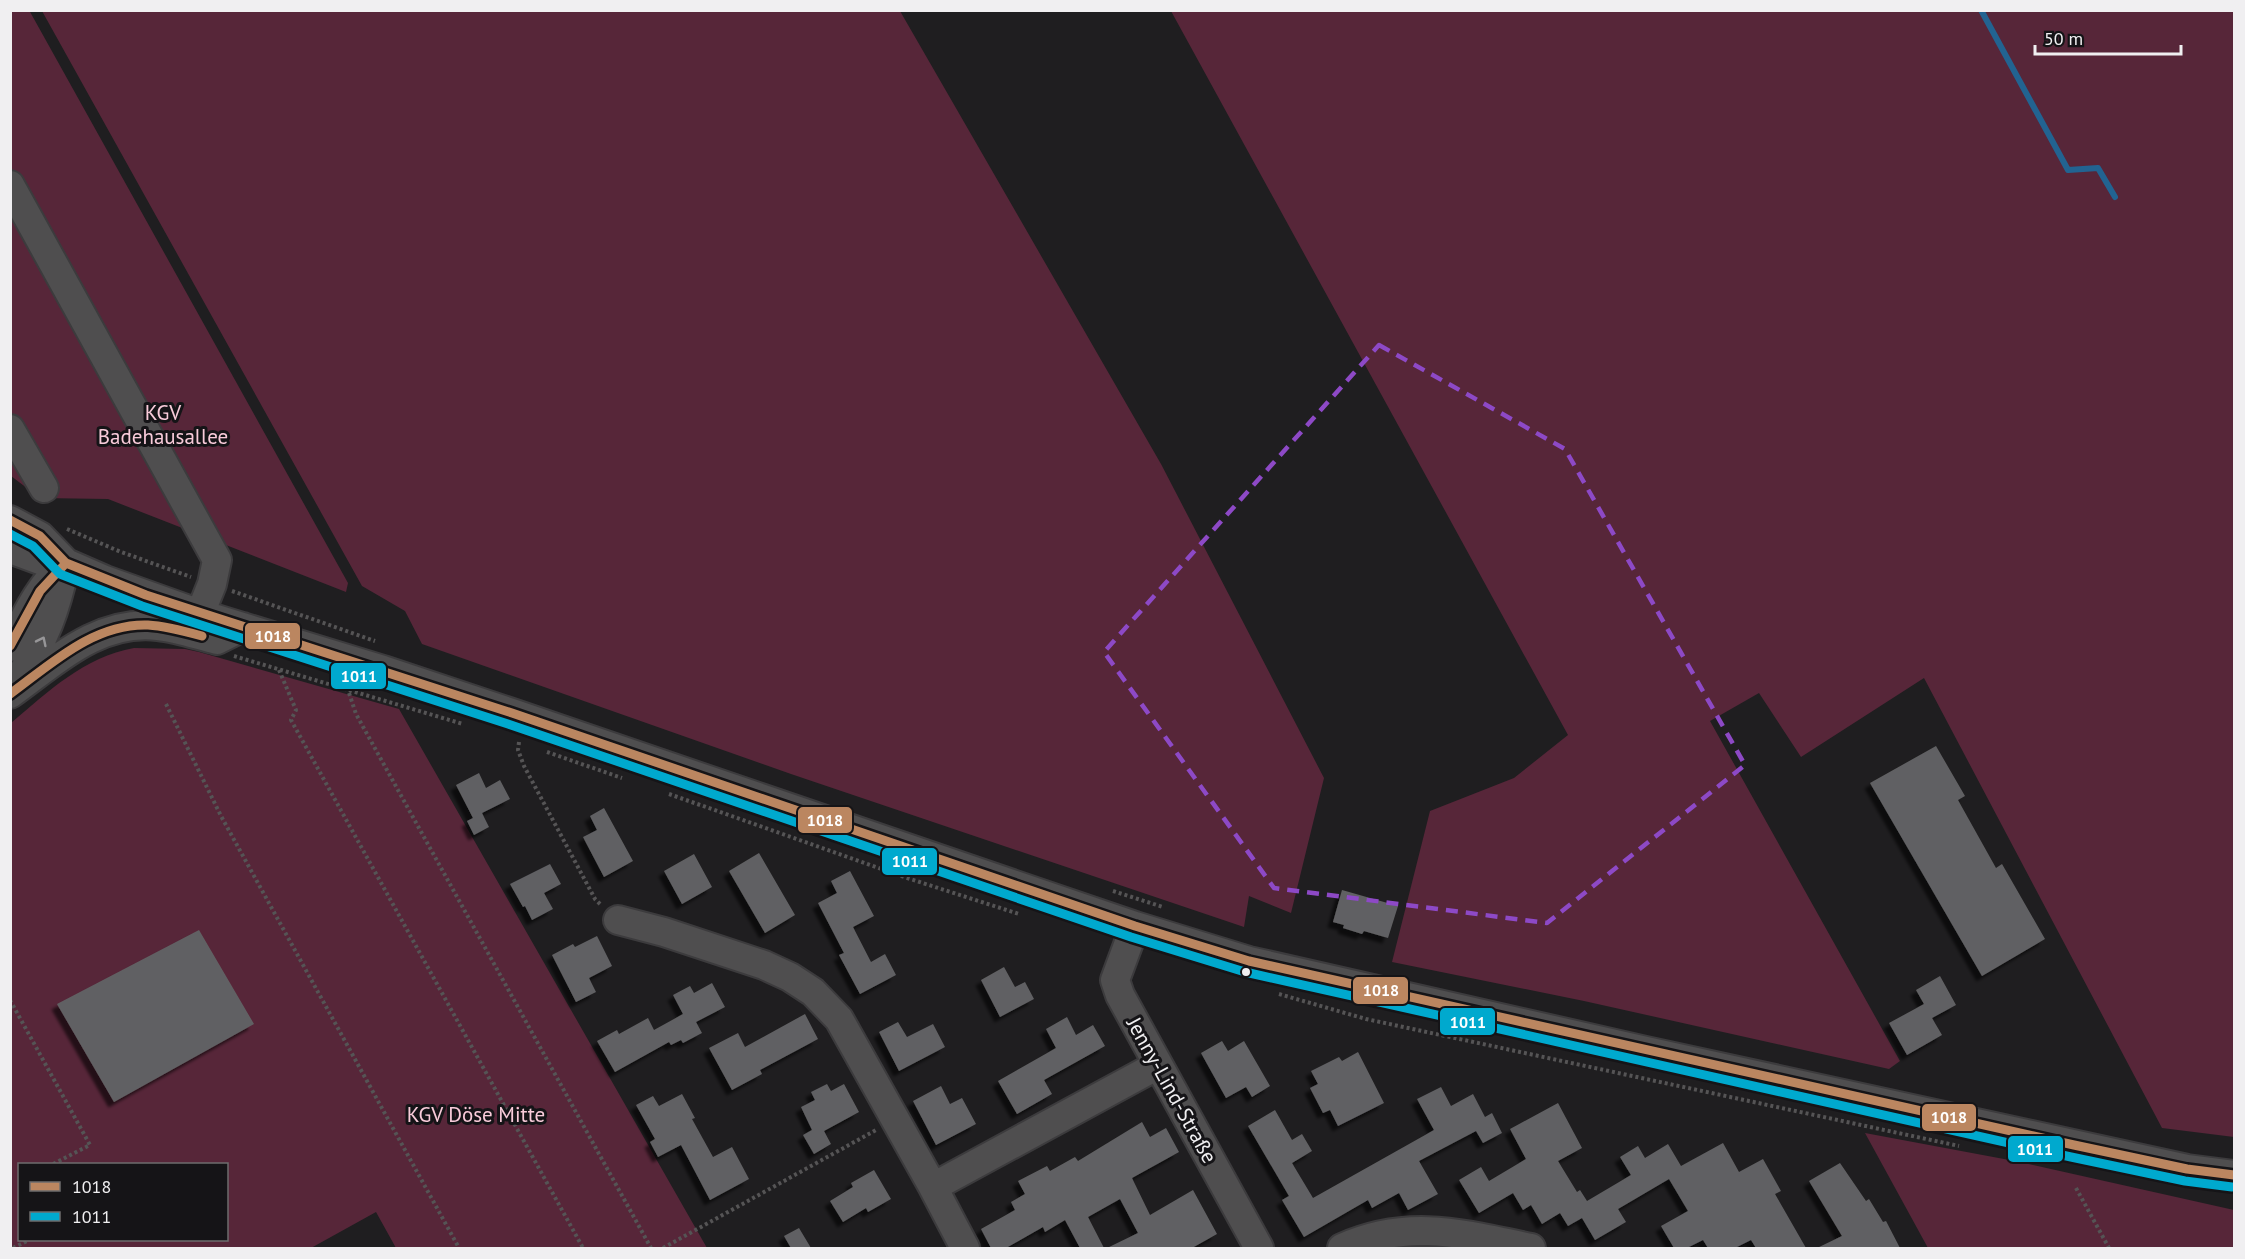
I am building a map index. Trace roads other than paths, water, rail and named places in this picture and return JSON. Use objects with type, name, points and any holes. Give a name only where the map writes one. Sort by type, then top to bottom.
[{"type":"street","points":[[10,185],[217,560],[212,584],[200,614]]},
{"type":"street","points":[[10,429],[44,488]]},
{"type":"street","points":[[10,520],[40,536],[66,563]]},
{"type":"street","points":[[10,549],[45,562],[66,563],[105,580],[200,614],[512,713],[1136,927],[1249,961],[1623,1046],[2187,1169],[2235,1175]]},
{"type":"street","points":[[10,647],[38,592],[66,563]]},
{"type":"street","points":[[10,692],[32,661],[48,628],[66,563]]},
{"type":"street","points":[[10,692],[70,650],[110,630],[139,625],[157,626],[217,640],[243,627]]},
{"type":"street","points":[[618,920],[764,964],[813,992],[839,1019],[965,1248]]},
{"type":"street","name":"Jenny-Lind-Straße","points":[[1136,927],[1115,980],[1120,994],[1259,1248]]},
{"type":"street","points":[[933,1187],[1158,1065]]},
{"type":"street","points":[[1342,1248],[1389,1232],[1438,1231],[1531,1248]]},
{"type":"waterway","points":[[1981,10],[2068,170],[2098,168],[2115,197]]},
{"type":"park label","name":"KGV Badehausallee","points":[[163,424]]},
{"type":"park label","name":"KGV Döse Mitte","points":[[476,1114]]}]
